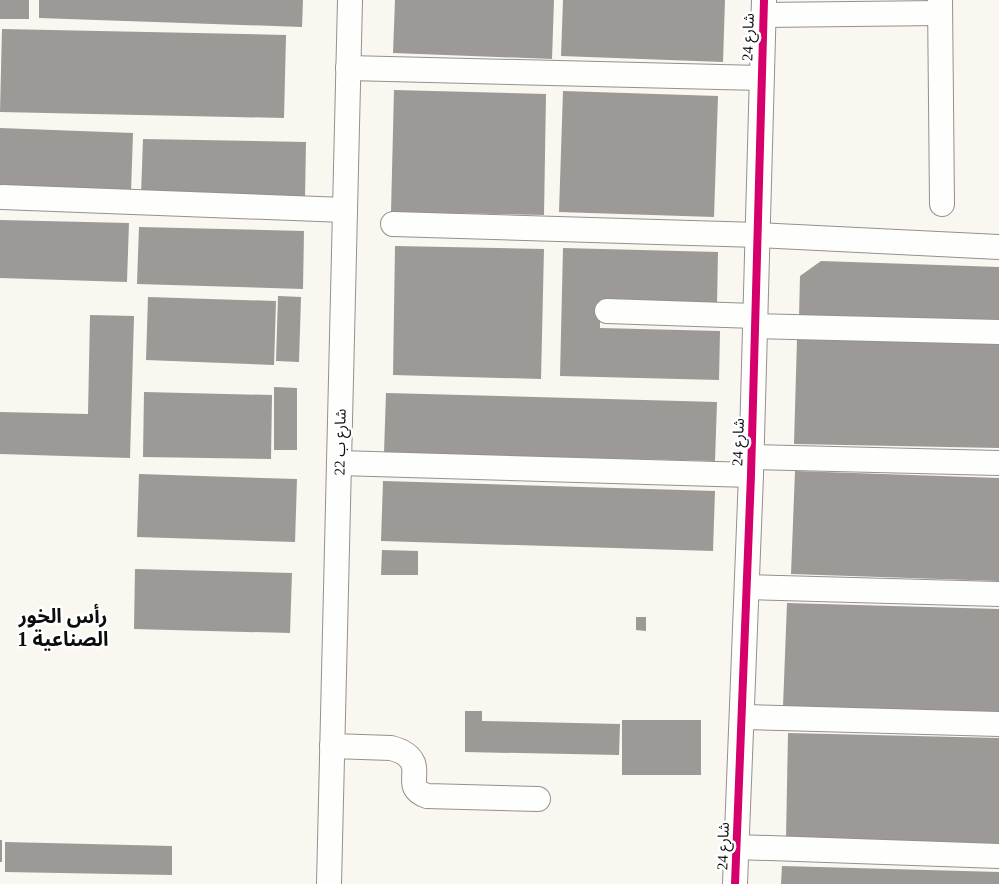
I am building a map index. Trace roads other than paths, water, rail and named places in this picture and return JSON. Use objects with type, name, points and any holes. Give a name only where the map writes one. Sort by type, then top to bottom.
[{"type":"street","name":"شارع ب 22","points":[[329,884],[350,0]]},
{"type":"street","points":[[763,7],[940,6],[942,204]]},
{"type":"street","name":"شارع 24","points":[[735,884],[751,466],[763,7]]},
{"type":"street","points":[[348,68],[761,78]]},
{"type":"street","points":[[2,197],[345,210]]},
{"type":"street","points":[[393,224],[758,235],[999,247]]},
{"type":"street","points":[[607,311],[755,321],[999,332]]},
{"type":"street","points":[[339,463],[751,466],[999,464]]},
{"type":"street","points":[[747,587],[999,594]]},
{"type":"street","points":[[742,717],[999,724]]},
{"type":"street","points":[[332,746],[399,750],[414,764],[415,786],[422,794],[427,796],[538,799]]},
{"type":"street","points":[[737,848],[999,856]]},
{"type":"district","name":"رأس الخور الصناعية 1","points":[[63,628]]}]
